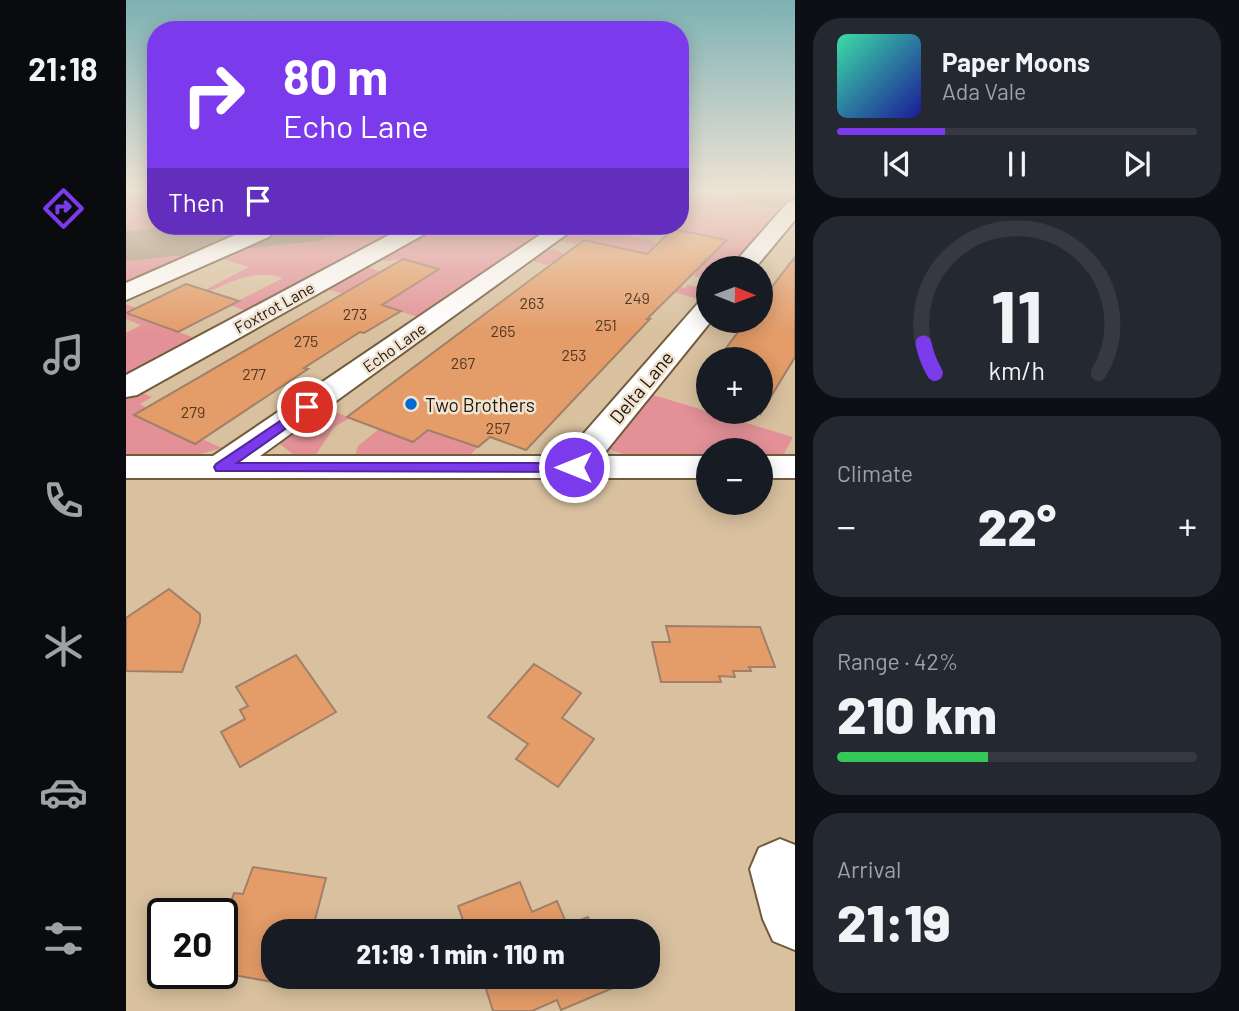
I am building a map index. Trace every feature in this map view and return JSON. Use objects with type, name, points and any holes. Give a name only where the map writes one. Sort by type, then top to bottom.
[{"type":"lane","points":[[126,292],[245,239]]},
{"type":"lane","name":"Foxtrot Lane","points":[[126,388],[398,239]]},
{"type":"lane","name":"Echo Lane","points":[[221,467],[548,239]]},
{"type":"lane","points":[[752,256],[766,239]]},
{"type":"lane","name":"Delta Lane","points":[[574,467],[696,322]]},
{"type":"lane","points":[[126,467],[696,467]]},
{"type":"shaded area","points":[[386,239],[252,313],[230,305],[283,278],[255,275],[210,291],[205,290],[249,267],[216,257],[250,241]]},
{"type":"shaded area","points":[[409,239],[536,239],[421,318],[321,287],[362,265],[381,272],[376,276],[438,269],[404,259],[387,261],[375,258]]},
{"type":"shaded area","points":[[584,239],[575,244],[557,240]]},
{"type":"shaded area","points":[[585,239],[646,239],[656,242],[654,245],[701,256],[696,256],[696,271],[661,262],[644,278],[685,288],[688,285],[696,287],[696,298],[556,260],[547,265],[529,260],[550,249],[559,251],[563,254],[561,257],[615,270],[636,251]]},
{"type":"shaded area","points":[[722,239],[755,239],[741,256],[712,256],[726,240]]},
{"type":"shaded area","points":[[189,248],[204,252],[126,286],[126,255]]},
{"type":"shaded area","points":[[126,304],[136,308],[127,313],[200,340],[126,380],[126,333],[141,325],[126,319]]},
{"type":"shaded area","points":[[135,390],[152,397],[140,404],[147,408],[135,415],[195,444],[202,439],[222,448],[197,455],[126,455],[126,395]]},
{"type":"shaded area","points":[[650,394],[696,408],[696,424],[750,424],[793,437],[784,454],[773,455],[773,438],[696,438],[696,457],[631,457],[606,448]]},
{"type":"shaded area","points":[[324,407],[350,418],[334,427],[315,456],[294,455],[276,441]]},
{"type":"shaded area","points":[[379,429],[413,442],[429,429],[478,447],[470,455],[355,456],[358,446]]},
{"type":"building","points":[[662,239],[727,240],[711,256],[696,256],[696,271],[647,319],[650,319],[526,450],[490,437],[478,447],[428,430],[413,442],[347,417],[584,240],[647,254]]},
{"type":"building","points":[[795,257],[795,357],[773,393],[773,347],[727,347],[737,333],[774,332],[774,284]]},
{"type":"building","points":[[403,259],[439,269],[382,305],[401,311],[364,333],[360,332],[304,368],[308,369],[195,444],[134,415]]},
{"type":"building","points":[[186,284],[239,301],[178,332],[126,313]]},
{"type":"building","points":[[169,589],[200,614],[200,622],[182,672],[126,671],[126,618]]},
{"type":"building","points":[[666,626],[760,627],[775,667],[749,667],[751,671],[733,671],[735,677],[719,676],[721,682],[661,682],[652,642],[670,642]]},
{"type":"building","points":[[296,655],[336,712],[240,767],[221,732],[245,719],[240,710],[248,706],[236,687]]},
{"type":"building","points":[[534,664],[581,693],[562,718],[594,739],[558,787],[516,759],[528,744],[488,717]]},
{"type":"building","points":[[253,867],[326,878],[315,919],[261,919],[261,980],[238,976],[238,898],[232,898],[234,893],[243,894]]},
{"type":"building","points":[[520,882],[532,912],[557,901],[564,919],[463,919],[458,906]]},
{"type":"building","points":[[486,989],[611,989],[561,1010],[557,1000],[532,1011],[493,1011]]},
{"type":"taxiway","points":[[126,246],[191,239]]},
{"type":"place","name":"Two Brothers","points":[[411,404]]},
{"type":"route","points":[[307,407],[221,467],[574,467]]}]
